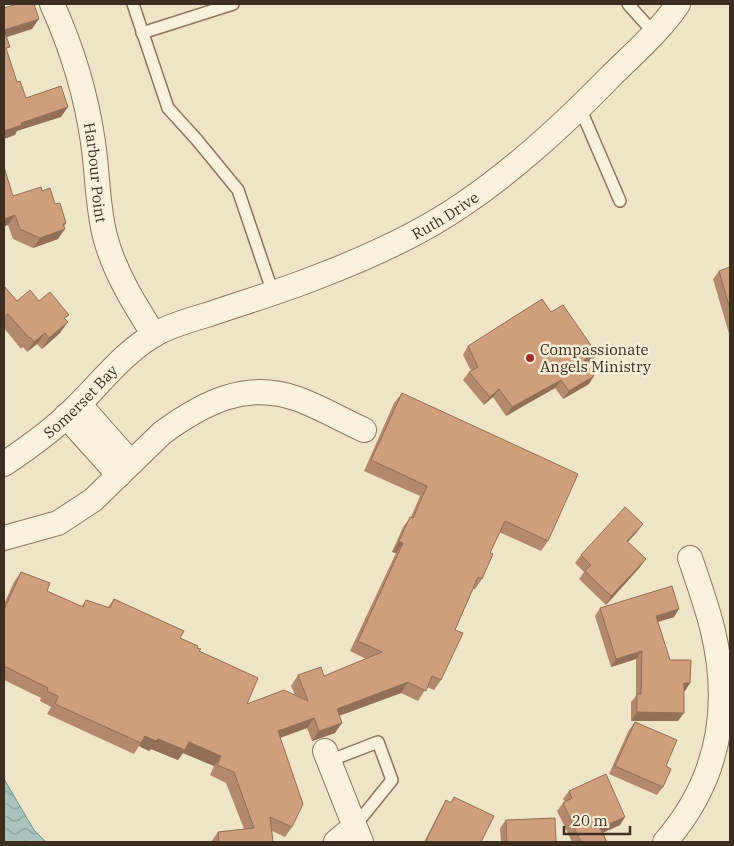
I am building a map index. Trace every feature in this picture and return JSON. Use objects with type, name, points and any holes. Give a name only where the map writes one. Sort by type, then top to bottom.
[{"type":"street","name":"Harbour Point","points":[[52,4],[72,52],[85,98],[94,148],[102,220],[109,249],[127,292],[154,336]]},
{"type":"street","name":"Ruth Drive","points":[[154,336],[173,326],[316,278],[372,255],[427,227],[461,206],[511,170],[580,108],[654,33],[678,4]]},
{"type":"street","name":"Somerset Bay","points":[[4,464],[41,438],[135,348],[154,336]]},
{"type":"street","points":[[4,538],[58,523],[93,500],[162,433],[184,418],[216,401],[251,391],[264,391],[298,399],[364,430]]},
{"type":"street","points":[[72,410],[125,469]]},
{"type":"street","points":[[665,842],[683,821],[701,789],[715,752],[721,714],[720,672],[715,638],[690,558]]},
{"type":"street","points":[[327,756],[358,835],[336,842]]},
{"type":"lane","points":[[133,4],[168,108],[238,190],[273,293]]},
{"type":"lane","points":[[142,33],[233,4]]},
{"type":"lane","points":[[628,4],[654,33]]},
{"type":"lane","points":[[580,108],[620,201]]},
{"type":"lane","points":[[327,756],[378,742],[392,780],[358,835]]},
{"type":"water","points":[[4,779],[34,830],[46,842],[4,842]]},
{"type":"building","points":[[17,4],[34,4],[39,19],[4,30],[4,8]]},
{"type":"building","points":[[4,30],[10,47],[6,48],[17,82],[20,81],[26,98],[61,86],[68,107],[21,123],[22,125],[4,131]]},
{"type":"building","points":[[4,167],[13,196],[41,187],[42,191],[50,188],[55,204],[60,203],[66,223],[63,224],[65,229],[40,238],[20,229],[15,215],[4,219]]},
{"type":"building","points":[[730,267],[730,309],[719,271]]},
{"type":"building","points":[[4,286],[17,301],[30,290],[39,301],[50,292],[69,315],[64,318],[68,322],[49,338],[45,333],[34,342],[8,314],[4,317]]},
{"type":"building","points":[[542,299],[551,312],[563,305],[597,354],[584,360],[594,376],[569,391],[561,380],[512,407],[499,389],[490,397],[469,372],[478,367],[468,346]]},
{"type":"building","points":[[402,393],[578,474],[548,541],[505,521],[490,553],[493,554],[482,579],[478,577],[455,630],[463,633],[441,680],[432,676],[426,691],[408,682],[337,709],[342,723],[319,731],[314,718],[278,731],[303,804],[292,827],[270,817],[273,842],[219,842],[218,832],[254,828],[234,772],[217,765],[221,756],[189,742],[185,750],[145,736],[141,743],[55,704],[58,696],[47,691],[48,688],[4,666],[4,610],[21,572],[50,583],[47,591],[83,607],[86,600],[110,608],[114,599],[184,631],[180,638],[198,646],[197,648],[201,649],[199,651],[258,678],[247,704],[284,690],[308,701],[298,675],[321,667],[324,676],[382,652],[358,641],[403,543],[399,541],[410,517],[413,518],[427,486],[371,460]]},
{"type":"building","points":[[625,507],[643,524],[627,541],[646,559],[611,596],[585,571],[591,565],[581,555]]},
{"type":"building","points":[[672,586],[679,609],[656,616],[670,660],[691,660],[690,683],[684,683],[684,713],[637,712],[637,694],[641,694],[642,651],[616,659],[600,608]]},
{"type":"building","points":[[635,722],[677,740],[666,766],[671,769],[663,787],[615,766]]},
{"type":"building","points":[[606,774],[625,817],[600,828],[607,842],[581,842],[563,803],[572,798],[569,791]]},
{"type":"building","points":[[454,797],[494,816],[481,842],[426,841],[446,800],[451,803]]},
{"type":"building","points":[[555,818],[556,842],[507,842],[506,820]]},
{"type":"place","name":"Compassionate Angels Ministry","points":[[530,358]]}]
